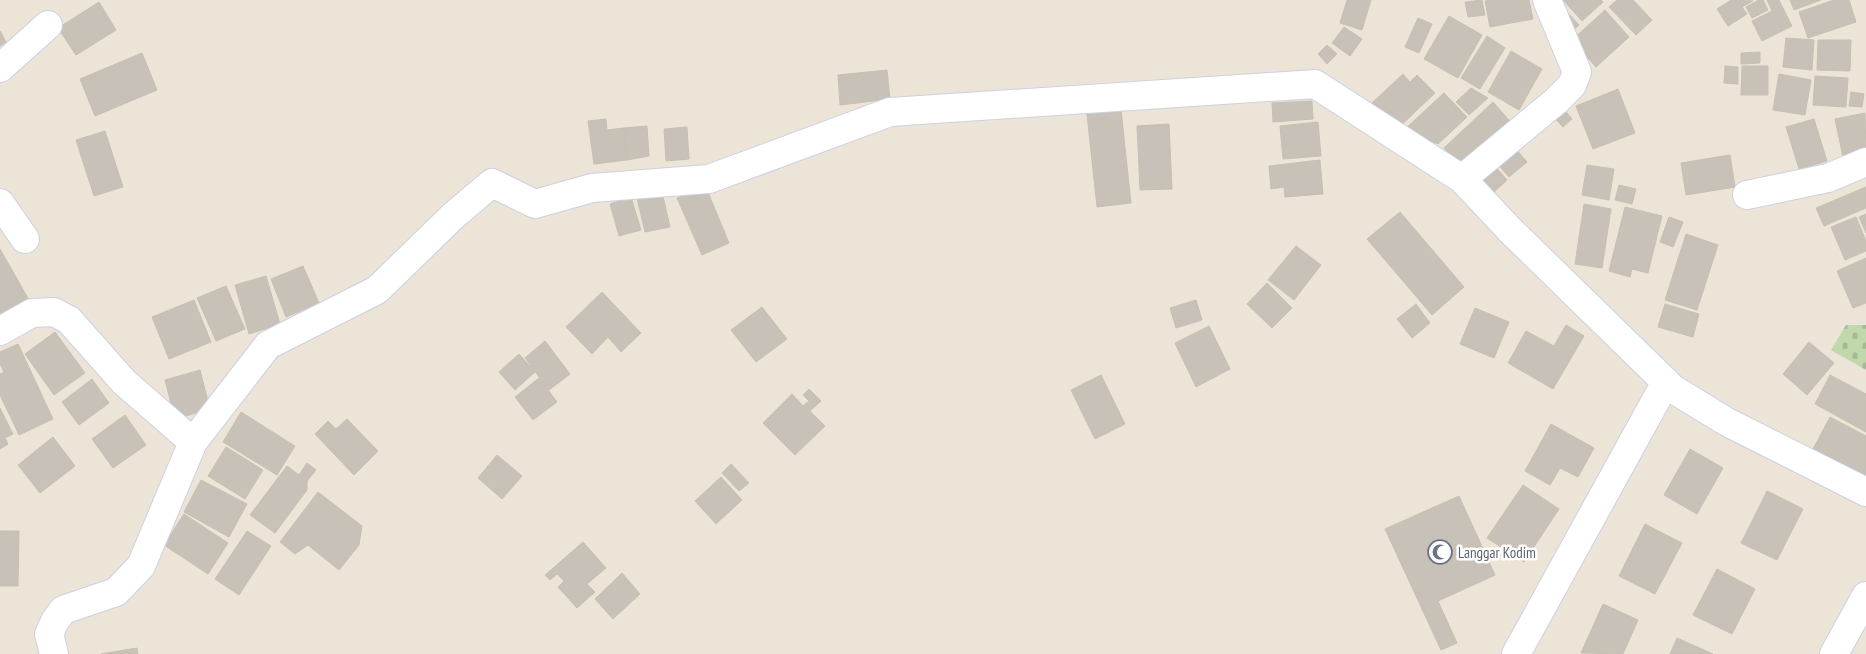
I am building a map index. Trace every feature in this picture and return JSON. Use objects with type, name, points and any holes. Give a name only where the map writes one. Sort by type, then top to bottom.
[{"type":"street","points":[[1462,179],[1556,101],[1572,85],[1576,72],[1547,0]]},
{"type":"street","points":[[0,68],[48,25]]},
{"type":"street","points":[[54,654],[49,634],[63,610],[116,592],[141,566],[193,442],[268,345],[377,290],[453,216],[492,183],[535,204],[592,188],[709,179],[890,112],[1314,84],[1462,179],[1510,230],[1673,389],[1727,422],[1866,492]]},
{"type":"street","points":[[1747,195],[1828,178],[1866,162]]},
{"type":"street","points":[[0,203],[25,239]]},
{"type":"street","points":[[0,331],[32,313],[54,312],[69,320],[124,382],[193,442]]},
{"type":"street","points":[[1516,654],[1666,382]]},
{"type":"street","points":[[1834,654],[1866,596]]},
{"type":"green space","points":[[1846,325],[1866,325],[1866,370],[1831,350]]},
{"type":"building","points":[[1347,0],[1371,0],[1362,30],[1340,23]]},
{"type":"building","points":[[1482,0],[1485,15],[1468,17],[1465,2]]},
{"type":"building","points":[[1529,0],[1533,19],[1490,27],[1485,1]]},
{"type":"building","points":[[1563,0],[1601,0],[1603,2],[1582,21]]},
{"type":"building","points":[[1617,0],[1633,0],[1652,20],[1636,35],[1609,7]]},
{"type":"building","points":[[1731,0],[1753,1],[1742,7],[1747,14],[1728,26],[1717,9]]},
{"type":"building","points":[[1759,0],[1763,0],[1768,10],[1752,18],[1746,7]]},
{"type":"building","points":[[1767,0],[1779,0],[1792,26],[1762,41],[1752,21],[1772,11]]},
{"type":"building","points":[[1790,0],[1821,0],[1794,10]]},
{"type":"building","points":[[1834,0],[1849,0],[1856,22],[1808,38],[1799,12]]},
{"type":"building","points":[[99,2],[116,30],[76,55],[58,28]]},
{"type":"building","points":[[1605,10],[1629,37],[1596,67],[1572,40]]},
{"type":"building","points":[[1567,12],[1579,25],[1570,33]]},
{"type":"building","points":[[1449,16],[1482,35],[1458,78],[1424,59]]},
{"type":"building","points":[[1418,18],[1432,24],[1419,53],[1405,47]]},
{"type":"building","points":[[1344,27],[1362,39],[1350,56],[1332,43]]},
{"type":"building","points":[[0,31],[6,42],[0,46]]},
{"type":"building","points":[[1487,36],[1505,48],[1480,89],[1461,78]]},
{"type":"building","points":[[1786,38],[1814,40],[1812,70],[1783,67]]},
{"type":"building","points":[[1818,40],[1851,40],[1850,71],[1817,70]]},
{"type":"building","points":[[1327,45],[1337,54],[1327,64],[1318,54]]},
{"type":"building","points":[[1511,51],[1542,69],[1519,110],[1488,92]]},
{"type":"building","points":[[1760,52],[1760,63],[1741,64],[1741,53]]},
{"type":"building","points":[[142,53],[157,90],[95,116],[80,79]]},
{"type":"building","points":[[1725,66],[1738,67],[1738,84],[1724,83]]},
{"type":"building","points":[[1742,66],[1768,66],[1768,95],[1741,95]]},
{"type":"building","points":[[887,70],[890,99],[840,105],[838,75]]},
{"type":"building","points":[[1403,74],[1410,82],[1417,75],[1435,93],[1397,129],[1372,103]]},
{"type":"building","points":[[1779,74],[1811,80],[1805,115],[1773,110]]},
{"type":"building","points":[[1815,76],[1848,78],[1846,107],[1813,105]]},
{"type":"building","points":[[1471,88],[1488,98],[1469,115],[1456,102]]},
{"type":"building","points":[[1618,89],[1635,133],[1593,149],[1576,106]]},
{"type":"building","points":[[1851,92],[1864,94],[1862,107],[1849,106]]},
{"type":"building","points":[[1444,93],[1467,117],[1438,144],[1404,130]]},
{"type":"building","points":[[1312,101],[1313,119],[1273,122],[1272,103]]},
{"type":"building","points":[[1493,102],[1515,127],[1466,172],[1444,148]]},
{"type":"building","points":[[1562,107],[1572,119],[1563,127],[1552,115]]},
{"type":"building","points":[[1121,110],[1131,203],[1097,207],[1087,114]]},
{"type":"building","points":[[1865,113],[1866,152],[1843,157],[1835,119]]},
{"type":"building","points":[[606,119],[607,130],[624,128],[627,160],[594,164],[588,121]]},
{"type":"building","points":[[1814,119],[1827,161],[1799,169],[1786,127]]},
{"type":"building","points":[[1318,122],[1321,156],[1283,159],[1280,126]]},
{"type":"building","points":[[1169,124],[1172,189],[1140,190],[1137,126]]},
{"type":"building","points":[[647,126],[649,156],[627,160],[624,128]]},
{"type":"building","points":[[687,127],[689,159],[666,161],[664,129]]},
{"type":"building","points":[[105,131],[123,187],[94,196],[76,140]]},
{"type":"building","points":[[1514,147],[1527,162],[1509,177],[1496,162]]},
{"type":"building","points":[[1730,155],[1735,187],[1686,195],[1681,163]]},
{"type":"building","points":[[1320,160],[1323,194],[1285,197],[1284,187],[1271,189],[1269,166]]},
{"type":"building","points":[[1493,164],[1507,180],[1493,193],[1478,177]]},
{"type":"building","points":[[1587,165],[1614,169],[1609,200],[1582,195]]},
{"type":"building","points":[[705,185],[729,243],[702,255],[677,198]]},
{"type":"building","points":[[1619,185],[1636,189],[1632,204],[1615,200]]},
{"type":"building","points":[[1866,187],[1866,208],[1824,226],[1816,208]]},
{"type":"building","points":[[662,192],[670,227],[645,232],[637,198]]},
{"type":"building","points":[[631,197],[641,230],[619,236],[610,204]]},
{"type":"building","points":[[1584,204],[1611,209],[1602,268],[1575,264]]},
{"type":"building","points":[[1625,207],[1662,216],[1648,273],[1632,269],[1630,277],[1609,271]]},
{"type":"building","points":[[1400,212],[1464,287],[1432,315],[1367,239]]},
{"type":"building","points":[[1866,214],[1866,233],[1859,217]]},
{"type":"building","points":[[1669,217],[1683,222],[1673,247],[1660,242]]},
{"type":"building","points":[[1856,217],[1866,241],[1866,251],[1845,260],[1831,227]]},
{"type":"building","points":[[1686,234],[1718,245],[1697,310],[1665,300]]},
{"type":"building","points":[[1296,246],[1321,265],[1294,300],[1268,280]]},
{"type":"building","points":[[0,249],[29,300],[2,316],[0,313]]},
{"type":"building","points":[[1866,258],[1866,303],[1853,308],[1837,271]]},
{"type":"building","points":[[303,266],[319,303],[286,317],[271,279]]},
{"type":"building","points":[[266,276],[280,324],[249,334],[235,285]]},
{"type":"building","points":[[1267,283],[1292,308],[1272,328],[1247,304]]},
{"type":"building","points":[[226,286],[245,329],[216,341],[197,298]]},
{"type":"building","points":[[602,292],[641,333],[621,352],[608,337],[592,354],[566,327]]},
{"type":"building","points":[[194,300],[211,342],[169,359],[152,317]]},
{"type":"building","points":[[1196,300],[1202,320],[1176,328],[1170,308]]},
{"type":"building","points":[[1416,304],[1430,323],[1412,338],[1397,319]]},
{"type":"building","points":[[1665,304],[1699,314],[1693,337],[1658,327]]},
{"type":"building","points":[[762,307],[787,339],[756,362],[731,330]]},
{"type":"building","points":[[1475,308],[1509,322],[1494,358],[1460,344]]},
{"type":"building","points":[[1566,325],[1584,336],[1553,389],[1508,363],[1526,331],[1554,346]]},
{"type":"building","points":[[1209,326],[1230,369],[1196,387],[1175,343]]},
{"type":"building","points":[[55,332],[85,373],[54,395],[25,354]]},
{"type":"building","points":[[545,341],[570,374],[549,390],[525,358]]},
{"type":"building","points":[[1809,342],[1834,363],[1807,395],[1783,374]]},
{"type":"building","points":[[18,344],[53,419],[19,435],[0,395],[0,374],[4,372],[0,364],[0,352]]},
{"type":"building","points":[[519,354],[535,372],[515,390],[499,372]]},
{"type":"building","points":[[200,370],[210,409],[175,419],[165,380]]},
{"type":"building","points":[[1101,375],[1125,424],[1095,439],[1071,390]]},
{"type":"building","points":[[1830,375],[1866,394],[1866,432],[1815,404]]},
{"type":"building","points":[[539,378],[557,402],[533,420],[515,397]]},
{"type":"building","points":[[92,379],[109,403],[79,425],[62,402]]},
{"type":"building","points":[[809,389],[821,401],[810,411],[825,426],[795,455],[763,423],[792,394],[803,406],[809,401],[803,395]]},
{"type":"building","points":[[0,408],[13,434],[5,438],[8,444],[0,449]]},
{"type":"building","points":[[241,412],[295,446],[277,475],[223,442]]},
{"type":"building","points":[[125,415],[146,445],[113,468],[92,439]]},
{"type":"building","points":[[1830,417],[1866,436],[1866,476],[1813,449]]},
{"type":"building","points":[[347,419],[378,451],[354,475],[315,434],[328,421],[336,429]]},
{"type":"building","points":[[1551,424],[1594,448],[1578,477],[1560,468],[1550,485],[1525,471]]},
{"type":"building","points":[[53,437],[75,466],[40,493],[18,465]]},
{"type":"building","points":[[226,447],[263,470],[245,499],[208,476]]},
{"type":"building","points":[[1690,449],[1723,468],[1697,514],[1664,495]]},
{"type":"building","points":[[497,455],[522,476],[502,499],[478,478]]},
{"type":"building","points":[[307,463],[316,470],[307,481],[307,490],[275,533],[250,515],[287,466],[299,475]]},
{"type":"building","points":[[731,464],[749,483],[739,491],[722,473]]},
{"type":"building","points":[[721,477],[742,500],[716,524],[695,501]]},
{"type":"building","points":[[201,480],[247,504],[229,537],[184,512]]},
{"type":"building","points":[[1523,485],[1559,509],[1524,562],[1487,538]]},
{"type":"building","points":[[1767,491],[1803,509],[1777,560],[1741,543]]},
{"type":"building","points":[[318,492],[362,526],[359,545],[339,570],[308,545],[295,554],[280,542]]},
{"type":"building","name":"Langgar Kodim","points":[[1459,496],[1495,575],[1438,601],[1457,643],[1441,650],[1385,529]]},
{"type":"building","points":[[184,514],[228,543],[208,574],[164,545]]},
{"type":"building","points":[[1645,524],[1682,543],[1655,594],[1619,576]]},
{"type":"building","points":[[0,531],[19,531],[18,586],[0,586]]},
{"type":"building","points":[[247,531],[271,546],[239,595],[215,579]]},
{"type":"building","points":[[583,542],[606,568],[587,584],[595,592],[577,608],[558,587],[564,581],[557,574],[550,580],[545,575]]},
{"type":"building","points":[[1717,569],[1755,589],[1732,634],[1693,615]]},
{"type":"building","points":[[622,573],[640,594],[613,619],[595,599]]},
{"type":"building","points":[[1603,604],[1638,620],[1623,654],[1581,653]]},
{"type":"building","points":[[1677,638],[1713,654],[1670,654]]},
{"type":"building","points":[[137,648],[138,654],[101,654]]},
{"type":"place","name":"Langgar Kodim","points":[[1440,552]]}]
